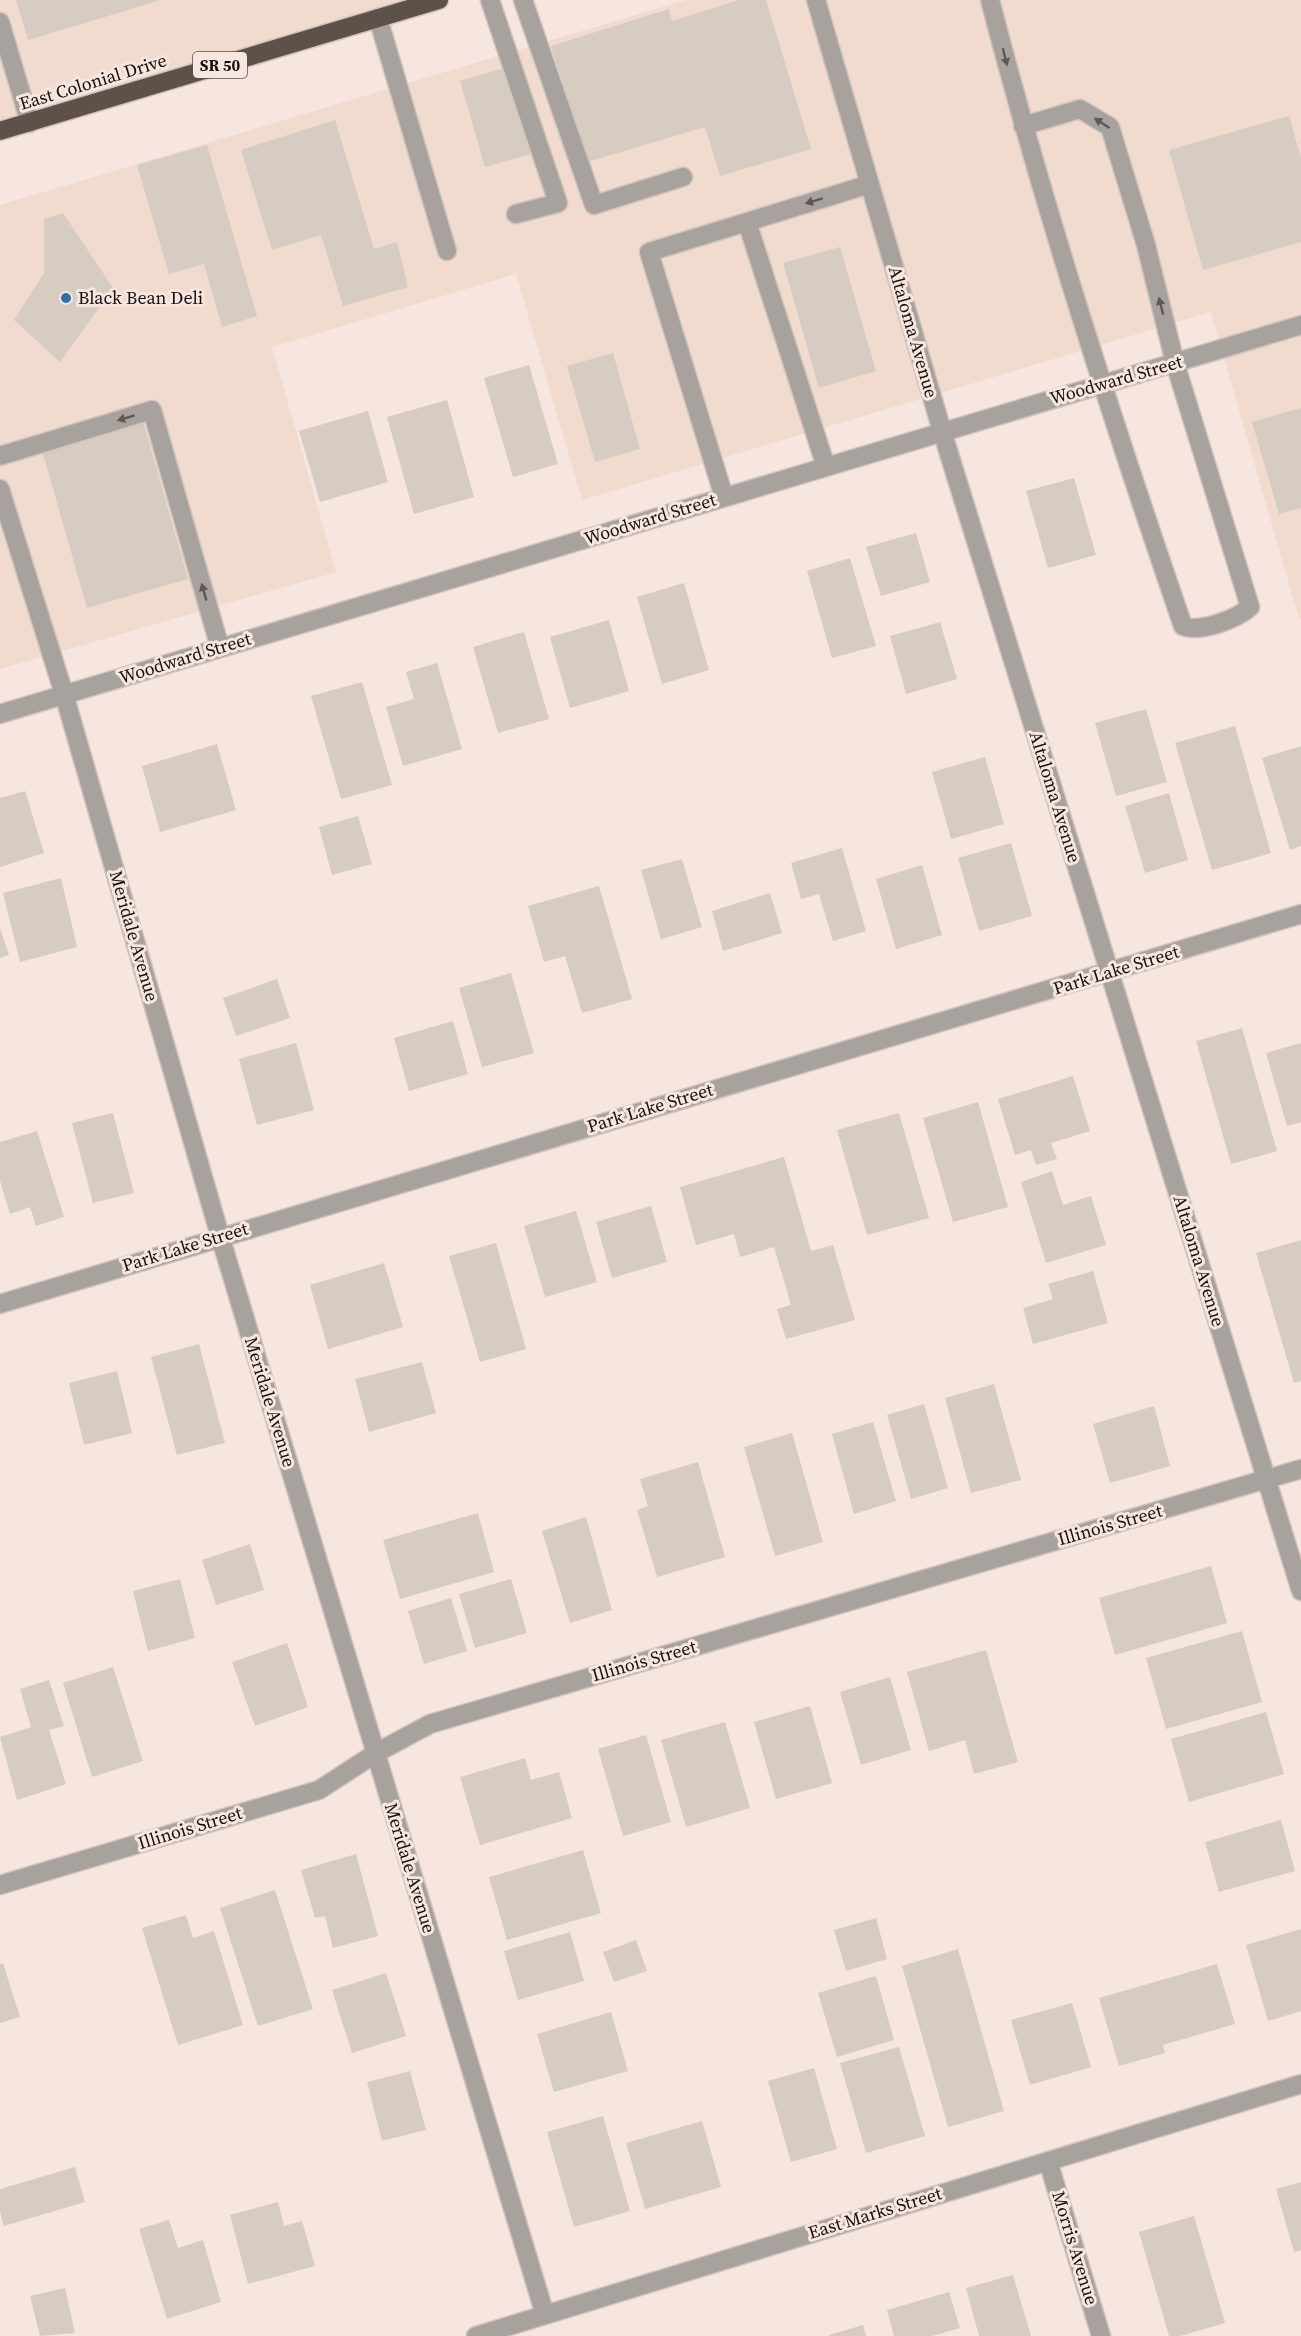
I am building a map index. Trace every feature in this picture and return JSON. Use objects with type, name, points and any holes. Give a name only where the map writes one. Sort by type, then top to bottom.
[{"type":"highway","name":"East Colonial Drive","points":[[0,131],[430,1]]},
{"type":"street","points":[[490,0],[558,203],[516,214]]},
{"type":"street","points":[[523,0],[594,205],[683,177]]},
{"type":"street","name":"Altaloma Avenue","points":[[816,0],[942,431],[1301,1591]]},
{"type":"street","points":[[990,0],[1023,126],[1101,384],[1182,626],[1192,630],[1240,617],[1250,607],[1175,363],[1146,245],[1110,127],[1080,110],[1023,126]]},
{"type":"street","points":[[378,18],[447,251]]},
{"type":"street","points":[[0,22],[30,123]]},
{"type":"street","points":[[724,497],[650,252],[870,184]]},
{"type":"street","points":[[747,222],[826,466]]},
{"type":"street","name":"Woodward Street","points":[[0,714],[1301,325]]},
{"type":"street","points":[[0,456],[152,410],[220,648]]},
{"type":"street","name":"Meridale Avenue","points":[[0,489],[64,694],[220,1236],[545,2315]]},
{"type":"street","name":"Park Lake Street","points":[[0,1304],[220,1236],[1301,914]]},
{"type":"street","name":"Illinois Street","points":[[0,1885],[319,1790],[376,1753],[430,1724],[1301,1469]]},
{"type":"street","name":"East Marks Street","points":[[476,2336],[1301,2084]]},
{"type":"street","name":"Morris Avenue","points":[[1048,2161],[1101,2336]]},
{"type":"shaded area","points":[[0,0],[435,0],[0,130]]},
{"type":"shaded area","points":[[686,0],[1301,0],[1301,618],[1299,619],[1211,312],[582,500],[516,274],[272,347],[336,572],[0,669],[0,205]]},
{"type":"building","points":[[16,0],[158,0],[158,1],[28,40]]},
{"type":"building","points":[[739,0],[766,0],[811,149],[720,176],[705,127],[587,162],[551,46],[669,9],[672,21]]},
{"type":"building","points":[[511,66],[535,153],[485,167],[460,81]]},
{"type":"building","points":[[1289,116],[1301,158],[1301,242],[1203,270],[1169,150]]},
{"type":"building","points":[[335,120],[374,249],[397,242],[408,287],[343,306],[321,235],[272,250],[241,150]]},
{"type":"building","points":[[207,145],[257,316],[222,327],[204,264],[169,274],[137,165]]},
{"type":"building","points":[[63,213],[113,288],[60,362],[14,320],[44,273],[44,219]]},
{"type":"building","points":[[840,247],[876,371],[819,388],[783,263]]},
{"type":"building","points":[[613,353],[640,449],[595,462],[567,366]]},
{"type":"building","points":[[529,365],[558,464],[513,477],[484,378]]},
{"type":"building","points":[[447,400],[474,497],[414,514],[387,417]]},
{"type":"building","points":[[1301,408],[1301,508],[1279,514],[1252,422]]},
{"type":"building","points":[[368,411],[388,482],[320,502],[299,431]]},
{"type":"building","points":[[143,421],[188,579],[87,608],[42,450]]},
{"type":"building","points":[[1074,478],[1096,555],[1048,568],[1026,491]]},
{"type":"building","points":[[916,533],[930,582],[881,596],[866,547]]},
{"type":"building","points":[[850,558],[876,646],[832,658],[807,571]]},
{"type":"building","points":[[684,583],[709,670],[662,684],[637,597]]},
{"type":"building","points":[[609,620],[629,691],[570,708],[550,637]]},
{"type":"building","points":[[940,622],[957,679],[906,694],[890,636]]},
{"type":"building","points":[[524,632],[549,719],[498,733],[473,647]]},
{"type":"building","points":[[437,663],[462,749],[403,766],[386,707],[414,699],[406,672]]},
{"type":"building","points":[[362,682],[392,785],[341,799],[311,696]]},
{"type":"building","points":[[1146,709],[1167,782],[1116,796],[1095,723]]},
{"type":"building","points":[[1235,726],[1271,853],[1212,870],[1175,743]]},
{"type":"building","points":[[217,744],[236,810],[160,832],[142,766]]},
{"type":"building","points":[[1301,746],[1301,846],[1290,850],[1262,758]]},
{"type":"building","points":[[985,757],[1004,824],[951,839],[932,772]]},
{"type":"building","points":[[25,791],[44,853],[0,867],[0,798]]},
{"type":"building","points":[[1169,793],[1188,860],[1145,873],[1125,806]]},
{"type":"building","points":[[358,816],[372,864],[332,875],[319,827]]},
{"type":"building","points":[[1011,843],[1032,916],[979,931],[958,858]]},
{"type":"building","points":[[842,848],[866,931],[833,941],[819,894],[801,899],[791,863]]},
{"type":"building","points":[[682,859],[702,927],[661,939],[641,870]]},
{"type":"building","points":[[922,865],[942,935],[896,949],[876,879]]},
{"type":"building","points":[[61,878],[77,947],[20,962],[3,893]]},
{"type":"building","points":[[599,886],[632,999],[582,1013],[565,956],[544,962],[528,906]]},
{"type":"building","points":[[770,893],[782,933],[723,951],[712,911]]},
{"type":"building","points":[[0,928],[9,955],[0,958]]},
{"type":"building","points":[[511,973],[534,1053],[482,1067],[459,988]]},
{"type":"building","points":[[277,979],[290,1018],[236,1036],[223,998]]},
{"type":"building","points":[[453,1021],[468,1074],[409,1091],[394,1038]]},
{"type":"building","points":[[1242,1028],[1277,1151],[1231,1164],[1196,1041]]},
{"type":"building","points":[[296,1043],[314,1110],[257,1125],[239,1059]]},
{"type":"building","points":[[1301,1043],[1301,1122],[1287,1126],[1266,1053]]},
{"type":"building","points":[[1073,1076],[1090,1131],[1051,1143],[1057,1159],[1036,1165],[1031,1150],[1015,1155],[998,1099]]},
{"type":"building","points":[[978,1102],[1008,1207],[953,1222],[923,1118]]},
{"type":"building","points":[[113,1113],[134,1193],[93,1203],[72,1123]]},
{"type":"building","points":[[899,1113],[929,1218],[867,1235],[837,1130]]},
{"type":"building","points":[[37,1131],[64,1217],[36,1226],[30,1207],[10,1214],[0,1181],[0,1142]]},
{"type":"building","points":[[784,1157],[811,1251],[833,1245],[855,1320],[786,1339],[777,1309],[791,1305],[774,1247],[740,1257],[734,1234],[696,1245],[680,1187]]},
{"type":"building","points":[[1052,1171],[1063,1205],[1091,1196],[1106,1245],[1046,1263],[1021,1182]]},
{"type":"building","points":[[651,1206],[667,1262],[612,1278],[596,1222]]},
{"type":"building","points":[[576,1211],[597,1282],[545,1297],[524,1226]]},
{"type":"building","points":[[1301,1240],[1301,1381],[1294,1383],[1256,1253]]},
{"type":"building","points":[[496,1243],[526,1349],[480,1362],[449,1256]]},
{"type":"building","points":[[384,1263],[403,1327],[328,1349],[310,1285]]},
{"type":"building","points":[[1093,1271],[1108,1323],[1033,1344],[1023,1308],[1053,1299],[1048,1284]]},
{"type":"building","points":[[199,1344],[225,1443],[177,1455],[151,1357]]},
{"type":"building","points":[[422,1362],[436,1413],[369,1432],[355,1379]]},
{"type":"building","points":[[117,1371],[132,1433],[84,1445],[69,1383]]},
{"type":"building","points":[[994,1384],[1021,1480],[971,1493],[945,1398]]},
{"type":"building","points":[[924,1404],[948,1488],[911,1499],[887,1415]]},
{"type":"building","points":[[1154,1406],[1170,1466],[1110,1483],[1093,1424]]},
{"type":"building","points":[[873,1422],[896,1501],[854,1514],[832,1434]]},
{"type":"building","points":[[792,1433],[823,1542],[775,1556],[744,1447]]},
{"type":"building","points":[[698,1462],[725,1557],[657,1577],[637,1510],[648,1506],[640,1479]]},
{"type":"building","points":[[478,1513],[494,1572],[400,1599],[383,1540]]},
{"type":"building","points":[[586,1517],[612,1610],[570,1623],[542,1531]]},
{"type":"building","points":[[250,1544],[264,1590],[216,1605],[202,1560]]},
{"type":"building","points":[[1211,1566],[1227,1623],[1115,1655],[1099,1598]]},
{"type":"building","points":[[180,1579],[195,1638],[148,1651],[133,1591]]},
{"type":"building","points":[[511,1579],[527,1633],[475,1648],[459,1594]]},
{"type":"building","points":[[451,1598],[467,1651],[424,1664],[408,1611]]},
{"type":"building","points":[[1242,1631],[1262,1702],[1166,1729],[1146,1658]]},
{"type":"building","points":[[287,1643],[308,1707],[255,1726],[232,1662]]},
{"type":"building","points":[[986,1650],[1018,1762],[974,1774],[965,1740],[929,1751],[907,1672]]},
{"type":"building","points":[[113,1667],[143,1761],[92,1777],[63,1683]]},
{"type":"building","points":[[890,1677],[911,1750],[861,1765],[840,1692]]},
{"type":"building","points":[[49,1680],[64,1726],[49,1730],[66,1784],[17,1800],[0,1737],[31,1727],[20,1689]]},
{"type":"building","points":[[810,1706],[832,1783],[776,1799],[754,1722]]},
{"type":"building","points":[[1266,1712],[1284,1774],[1189,1802],[1171,1739]]},
{"type":"building","points":[[725,1722],[750,1808],[686,1827],[661,1740]]},
{"type":"building","points":[[646,1735],[671,1822],[623,1836],[598,1749]]},
{"type":"building","points":[[525,1758],[531,1780],[559,1772],[572,1818],[480,1845],[460,1777]]},
{"type":"building","points":[[1281,1820],[1295,1871],[1219,1892],[1205,1842]]},
{"type":"building","points":[[583,1850],[601,1913],[507,1940],[489,1877]]},
{"type":"building","points":[[356,1854],[378,1936],[333,1948],[325,1916],[315,1918],[301,1870]]},
{"type":"building","points":[[275,1890],[313,2009],[258,2026],[220,1908]]},
{"type":"building","points":[[186,1915],[193,1938],[214,1931],[243,2025],[178,2045],[142,1928]]},
{"type":"building","points":[[876,1918],[887,1959],[846,1971],[834,1930]]},
{"type":"building","points":[[1301,1929],[1301,2011],[1268,2021],[1246,1945]]},
{"type":"building","points":[[570,1932],[584,1981],[518,2000],[504,1951]]},
{"type":"building","points":[[636,1940],[647,1971],[614,1982],[603,1952]]},
{"type":"building","points":[[958,1949],[1004,2111],[948,2127],[902,1966]]},
{"type":"building","points":[[3,1963],[20,2017],[0,2023],[0,1964]]},
{"type":"building","points":[[1217,1964],[1235,2024],[1163,2045],[1165,2053],[1119,2066],[1099,1998]]},
{"type":"building","points":[[386,1973],[406,2036],[352,2053],[332,1990]]},
{"type":"building","points":[[876,1976],[894,2040],[837,2057],[818,1993]]},
{"type":"building","points":[[1072,2003],[1091,2067],[1030,2085],[1011,2020]]},
{"type":"building","points":[[611,2012],[628,2071],[554,2092],[537,2034]]},
{"type":"building","points":[[899,2047],[925,2136],[866,2153],[840,2063]]},
{"type":"building","points":[[814,2068],[837,2149],[791,2162],[768,2081]]},
{"type":"building","points":[[410,2071],[426,2130],[382,2141],[367,2082]]},
{"type":"building","points":[[603,2116],[630,2211],[574,2227],[547,2132]]},
{"type":"building","points":[[702,2121],[721,2187],[645,2209],[626,2143]]},
{"type":"building","points":[[75,2167],[85,2202],[4,2226],[0,2212],[0,2189]]},
{"type":"building","points":[[1301,2182],[1301,2250],[1294,2252],[1276,2189]]},
{"type":"building","points":[[278,2202],[284,2226],[302,2221],[315,2266],[248,2284],[230,2215]]},
{"type":"building","points":[[1194,2216],[1225,2323],[1180,2336],[1169,2336],[1139,2232]]},
{"type":"building","points":[[169,2220],[178,2248],[203,2240],[221,2302],[167,2319],[139,2229]]},
{"type":"building","points":[[1013,2275],[1031,2336],[979,2336],[966,2288]]},
{"type":"building","points":[[65,2288],[75,2333],[40,2336],[30,2296]]},
{"type":"building","points":[[949,2292],[960,2328],[932,2336],[894,2336],[887,2310]]},
{"type":"building","points":[[863,2325],[866,2336],[829,2336],[829,2335]]},
{"type":"place","name":"Black Bean Deli","points":[[66,298]]}]
